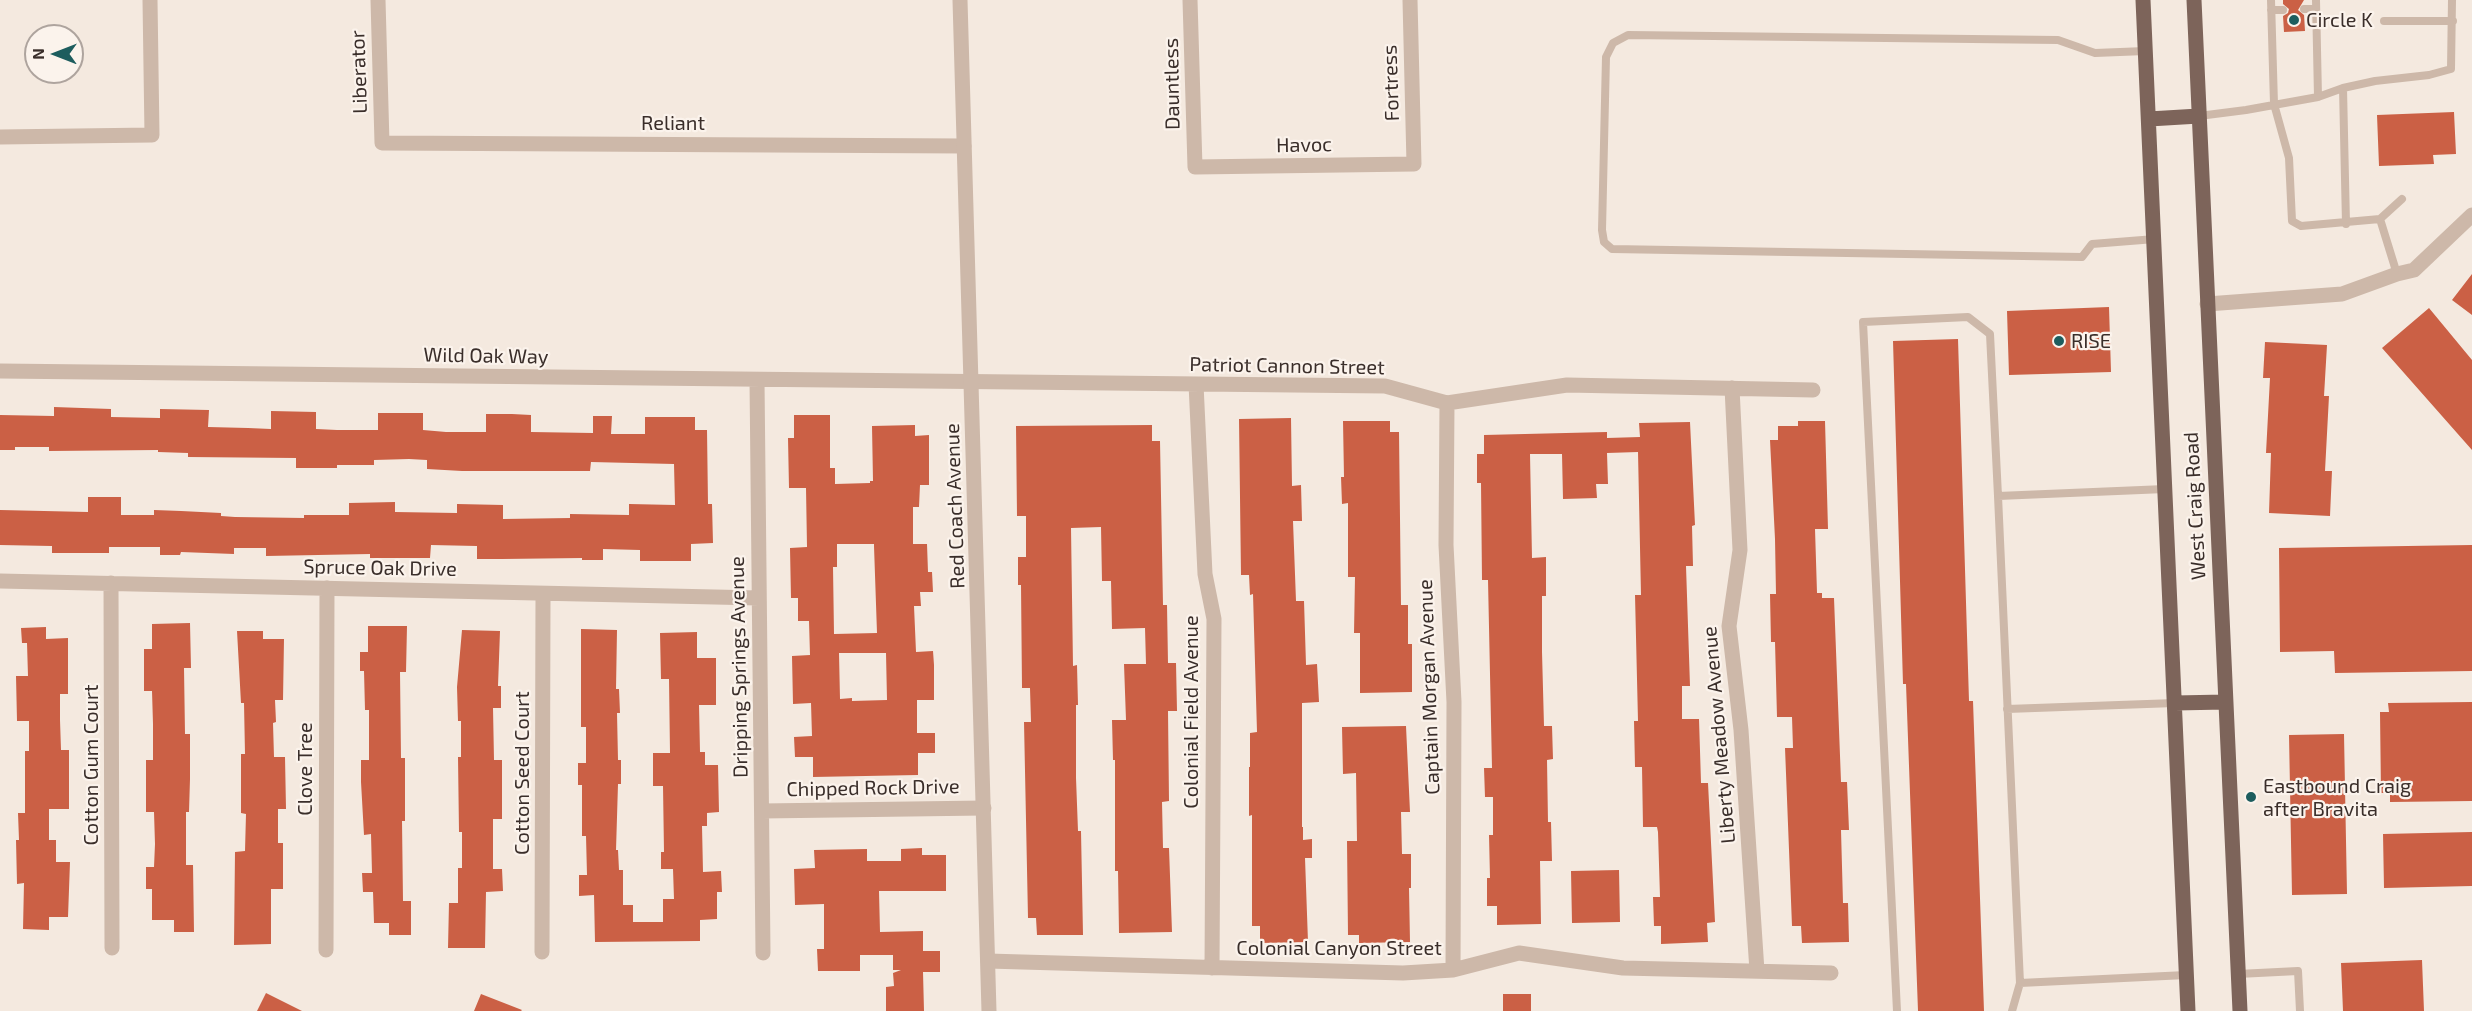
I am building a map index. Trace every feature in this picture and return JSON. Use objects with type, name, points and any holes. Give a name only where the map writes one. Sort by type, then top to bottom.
[{"type":"main road","name":"West Craig Road","points":[[2143,0],[2188,1011]]},
{"type":"main road","name":"West Craig Road","points":[[2194,0],[2240,1011]]},
{"type":"main road","points":[[2149,119],[2199,116]]},
{"type":"main road","points":[[2175,703],[2225,702]]},
{"type":"street","points":[[0,137],[153,135],[150,0]]},
{"type":"street","name":"Liberator","points":[[378,0],[382,142]]},
{"type":"street","name":"Red Coach Avenue","points":[[960,0],[989,1011]]},
{"type":"street","name":"Dauntless","points":[[1190,0],[1195,167]]},
{"type":"street","name":"Fortress","points":[[1410,0],[1414,164]]},
{"type":"street","name":"Reliant","points":[[382,142],[964,146]]},
{"type":"street","name":"Havoc","points":[[1195,167],[1414,164]]},
{"type":"street","points":[[2207,304],[2342,294],[2414,270],[2472,215]]},
{"type":"street","name":"Wild Oak Way","points":[[0,371],[972,382]]},
{"type":"street","name":"Dripping Springs Avenue","points":[[757,380],[763,953]]},
{"type":"street","name":"Patriot Cannon Street","points":[[972,382],[1385,387],[1447,403],[1567,385],[1813,390]]},
{"type":"street","name":"Colonial Field Avenue","points":[[1196,384],[1205,574],[1214,619],[1212,968]]},
{"type":"street","name":"Liberty Meadow Avenue","points":[[1732,388],[1740,550],[1729,626],[1741,730],[1757,971]]},
{"type":"street","name":"Captain Morgan Avenue","points":[[1447,403],[1446,545],[1454,702],[1453,970]]},
{"type":"street","name":"Spruce Oak Drive","points":[[0,581],[759,598]]},
{"type":"street","name":"Cotton Gum Court","points":[[111,583],[112,948]]},
{"type":"street","name":"Clove Tree","points":[[326,950],[327,588]]},
{"type":"street","name":"Cotton Seed Court","points":[[542,952],[543,594]]},
{"type":"street","name":"Chipped Rock Drive","points":[[762,811],[984,808]]},
{"type":"street","name":"Colonial Canyon Street","points":[[987,961],[1403,973],[1453,970],[1519,953],[1623,968],[1831,973]]},
{"type":"lane","points":[[2271,0],[2274,104],[2289,158],[2292,221],[2301,226],[2346,224],[2380,219],[2402,199]]},
{"type":"lane","points":[[2316,0],[2318,97]]},
{"type":"lane","points":[[2199,116],[2318,97],[2343,88],[2375,81],[2429,75],[2451,69],[2452,0]]},
{"type":"lane","points":[[2304,9],[2316,9]]},
{"type":"lane","points":[[2271,10],[2283,10]]},
{"type":"lane","points":[[2384,21],[2453,21]]},
{"type":"lane","points":[[2145,51],[2095,53],[2058,40],[1628,36],[1612,43],[1606,57],[1602,230],[1604,242],[1612,249],[2058,257],[2082,257],[2092,244],[2155,239]]},
{"type":"lane","points":[[2343,88],[2346,224]]},
{"type":"lane","points":[[2380,219],[2397,274]]},
{"type":"lane","points":[[1897,1011],[1863,322],[1968,317],[1990,334],[2020,983],[2012,1011]]},
{"type":"lane","points":[[1998,496],[2166,489]]},
{"type":"lane","points":[[2007,709],[2175,703]]},
{"type":"lane","points":[[2238,974],[2298,971],[2300,1011]]},
{"type":"lane","points":[[2020,983],[2187,975]]},
{"type":"building","name":"Circle K","points":[[2283,0],[2304,0],[2298,10],[2304,15],[2305,31],[2284,32],[2283,16],[2288,13],[2289,9],[2283,4]]},
{"type":"building","points":[[2454,112],[2456,154],[2433,155],[2434,164],[2379,166],[2377,115]]},
{"type":"building","points":[[2472,274],[2472,315],[2452,300]]},
{"type":"building","name":"RISE","points":[[2109,307],[2111,372],[2009,375],[2007,311]]},
{"type":"building","points":[[2429,308],[2472,360],[2472,450],[2382,348]]},
{"type":"building","points":[[1958,339],[1969,701],[1973,701],[1984,1011],[1918,1011],[1906,684],[1903,684],[1893,341]]},
{"type":"building","points":[[2265,342],[2327,345],[2324,396],[2329,396],[2325,471],[2332,471],[2330,516],[2269,513],[2271,453],[2266,453],[2270,378],[2263,378]]},
{"type":"building","points":[[54,407],[111,409],[111,417],[160,418],[160,409],[209,410],[208,427],[271,429],[271,411],[316,412],[316,429],[337,430],[378,430],[378,413],[423,413],[423,430],[446,432],[486,432],[486,414],[531,415],[531,432],[593,433],[593,416],[612,416],[611,434],[645,434],[645,417],[695,417],[695,430],[707,430],[708,504],[712,504],[713,543],[691,544],[691,561],[640,561],[640,550],[603,549],[603,560],[582,560],[582,558],[477,559],[477,546],[431,545],[430,558],[370,558],[370,554],[266,556],[266,548],[234,548],[234,554],[181,552],[180,555],[160,555],[160,547],[109,547],[109,553],[52,553],[52,546],[0,545],[0,510],[88,512],[88,497],[121,497],[121,515],[154,515],[154,510],[221,513],[221,516],[235,517],[304,518],[304,515],[349,515],[349,503],[395,502],[395,512],[457,513],[457,504],[503,505],[503,519],[570,518],[570,514],[629,515],[629,504],[675,505],[674,464],[591,462],[590,471],[462,471],[427,469],[427,460],[409,459],[374,460],[374,465],[337,465],[337,468],[296,468],[296,458],[188,457],[188,453],[158,452],[158,450],[49,451],[49,447],[15,447],[15,450],[0,450],[0,415],[54,416]]},
{"type":"building","points":[[794,415],[830,415],[830,468],[835,468],[835,484],[873,481],[872,426],[915,425],[915,436],[929,435],[929,485],[920,485],[919,507],[913,507],[913,544],[927,544],[928,572],[932,572],[933,592],[920,592],[921,606],[914,606],[916,652],[933,651],[934,665],[934,700],[917,700],[917,733],[935,733],[935,753],[918,753],[918,775],[813,777],[813,757],[795,757],[794,737],[812,736],[811,703],[793,704],[792,656],[810,655],[809,621],[798,621],[798,598],[791,598],[790,548],[807,547],[806,488],[789,488],[788,438],[794,438]],"holes":[[[837,544],[874,544],[877,633],[834,634],[833,567],[837,567]],[[839,653],[886,653],[887,700],[840,699]]]},
{"type":"building","points":[[1291,418],[1292,486],[1301,485],[1302,521],[1293,521],[1296,601],[1304,601],[1306,665],[1317,664],[1319,702],[1302,703],[1302,827],[1303,840],[1312,839],[1312,858],[1305,858],[1308,942],[1260,943],[1260,926],[1252,926],[1252,815],[1249,816],[1249,767],[1250,733],[1257,732],[1253,594],[1250,595],[1249,575],[1241,575],[1239,419]]},
{"type":"building","points":[[1343,421],[1390,421],[1390,432],[1399,432],[1401,605],[1408,605],[1408,644],[1412,644],[1412,692],[1360,693],[1360,633],[1354,633],[1355,577],[1348,577],[1348,503],[1342,504]]},
{"type":"building","points":[[1798,421],[1825,421],[1828,529],[1815,529],[1817,593],[1822,593],[1822,598],[1834,598],[1841,782],[1847,782],[1849,830],[1841,830],[1843,903],[1848,903],[1849,942],[1802,943],[1801,926],[1792,926],[1785,748],[1793,748],[1792,717],[1777,717],[1775,642],[1771,642],[1770,594],[1776,594],[1770,440],[1778,440],[1778,426],[1798,426]]},
{"type":"building","points":[[1690,422],[1695,525],[1692,526],[1693,566],[1686,566],[1690,686],[1682,686],[1682,719],[1699,719],[1701,783],[1708,783],[1715,922],[1707,923],[1708,942],[1661,944],[1661,926],[1654,926],[1653,897],[1660,897],[1658,832],[1657,827],[1643,827],[1642,767],[1635,767],[1634,721],[1638,721],[1635,595],[1641,595],[1638,452],[1607,453],[1608,484],[1596,484],[1597,498],[1563,499],[1562,454],[1530,454],[1532,558],[1546,557],[1546,596],[1542,596],[1542,652],[1544,726],[1552,726],[1553,759],[1547,760],[1548,822],[1551,822],[1552,861],[1540,861],[1541,924],[1497,925],[1497,906],[1487,906],[1487,878],[1490,878],[1489,835],[1493,835],[1493,797],[1485,797],[1484,768],[1492,768],[1488,580],[1482,580],[1481,483],[1477,483],[1477,454],[1484,454],[1484,435],[1607,432],[1607,438],[1640,437],[1639,423]]},
{"type":"building","points":[[1152,425],[1152,441],[1160,441],[1163,605],[1167,605],[1168,663],[1176,663],[1177,711],[1168,711],[1169,801],[1162,802],[1163,848],[1169,848],[1172,932],[1119,933],[1118,871],[1115,871],[1115,760],[1113,760],[1112,720],[1126,720],[1124,664],[1146,664],[1145,628],[1112,629],[1111,581],[1102,581],[1101,527],[1071,528],[1073,666],[1077,665],[1078,705],[1076,705],[1076,778],[1078,831],[1081,831],[1083,935],[1037,935],[1036,918],[1028,918],[1024,722],[1031,722],[1030,688],[1022,688],[1021,585],[1018,585],[1018,557],[1026,557],[1026,516],[1017,516],[1016,426]]},
{"type":"building","points":[[2472,545],[2472,671],[2335,673],[2334,651],[2280,652],[2279,548]]},
{"type":"building","points":[[190,623],[191,668],[184,668],[185,734],[190,734],[186,865],[193,865],[194,932],[174,932],[174,920],[152,920],[152,889],[146,889],[146,867],[154,867],[155,844],[154,812],[146,812],[146,760],[153,760],[153,724],[152,691],[144,691],[144,649],[152,649],[152,624]]},
{"type":"building","points":[[368,626],[407,626],[406,672],[400,672],[401,758],[405,758],[405,821],[402,821],[403,901],[411,901],[411,935],[389,935],[389,923],[374,923],[373,892],[363,892],[362,873],[372,873],[371,834],[364,835],[361,782],[361,760],[369,760],[369,710],[365,710],[364,671],[360,671],[360,652],[368,652]]},
{"type":"building","points":[[46,627],[46,639],[68,638],[68,694],[60,694],[60,720],[61,750],[69,750],[69,809],[49,809],[49,840],[56,840],[56,862],[70,862],[68,917],[49,917],[49,930],[23,929],[24,883],[17,884],[16,840],[19,840],[18,813],[25,813],[25,751],[29,751],[29,721],[17,721],[16,676],[28,676],[27,643],[22,643],[21,628]]},
{"type":"building","points":[[581,629],[617,630],[616,689],[619,689],[620,713],[617,713],[621,784],[618,784],[616,850],[618,850],[619,870],[623,870],[623,905],[633,905],[633,922],[663,922],[663,899],[674,899],[673,869],[661,869],[661,852],[664,852],[663,786],[653,786],[653,753],[670,753],[669,679],[661,679],[660,633],[697,632],[697,658],[716,658],[716,705],[699,705],[700,752],[705,752],[705,765],[718,765],[719,812],[707,813],[707,826],[702,826],[703,872],[721,871],[722,892],[717,892],[717,919],[700,920],[700,941],[595,942],[594,895],[579,896],[579,875],[587,875],[586,836],[582,836],[582,785],[578,785],[578,763],[586,763],[586,727],[581,727]]},
{"type":"building","points":[[462,630],[500,631],[498,686],[501,686],[501,708],[493,708],[494,760],[502,760],[502,819],[493,819],[493,869],[502,869],[503,891],[486,892],[485,948],[448,948],[449,903],[458,903],[458,868],[462,868],[458,757],[461,757],[461,721],[458,721],[457,687]]},
{"type":"building","points":[[237,631],[263,631],[263,639],[284,639],[283,700],[275,700],[276,722],[273,723],[274,757],[285,757],[286,809],[278,809],[278,843],[283,843],[283,889],[271,889],[271,944],[234,945],[235,852],[245,851],[246,814],[241,813],[241,754],[245,754],[244,703],[241,703]]},
{"type":"building","points":[[2472,702],[2472,801],[2390,802],[2390,793],[2381,793],[2380,712],[2389,712],[2388,703]]},
{"type":"building","points":[[1406,726],[1410,812],[1401,812],[1402,854],[1411,854],[1410,942],[1359,943],[1359,935],[1348,935],[1347,841],[1357,841],[1356,773],[1343,774],[1342,727]]},
{"type":"building","points":[[2344,734],[2347,894],[2292,895],[2289,735]]},
{"type":"building","points":[[2472,832],[2472,886],[2384,888],[2383,834]]},
{"type":"building","points":[[922,848],[922,855],[946,855],[946,891],[879,891],[880,932],[923,931],[923,951],[940,951],[940,972],[923,972],[924,1011],[886,1011],[886,987],[894,986],[893,973],[901,970],[893,970],[893,955],[860,955],[860,971],[818,971],[817,949],[824,949],[824,904],[795,905],[794,869],[815,868],[814,850],[867,849],[867,861],[901,861],[901,849]]},
{"type":"building","points":[[1619,870],[1620,922],[1572,923],[1571,871]]},
{"type":"building","points":[[2422,960],[2424,1011],[2343,1011],[2341,963]]},
{"type":"building","points":[[266,993],[302,1011],[257,1011]]},
{"type":"building","points":[[481,994],[522,1010],[474,1011]]},
{"type":"building","points":[[1503,994],[1531,994],[1531,1011],[1503,1011]]},
{"type":"place","name":"Circle K","points":[[2294,20]]},
{"type":"place","name":"RISE","points":[[2059,341]]},
{"type":"place","name":"Eastbound Craig after Bravita","points":[[2251,797]]}]
